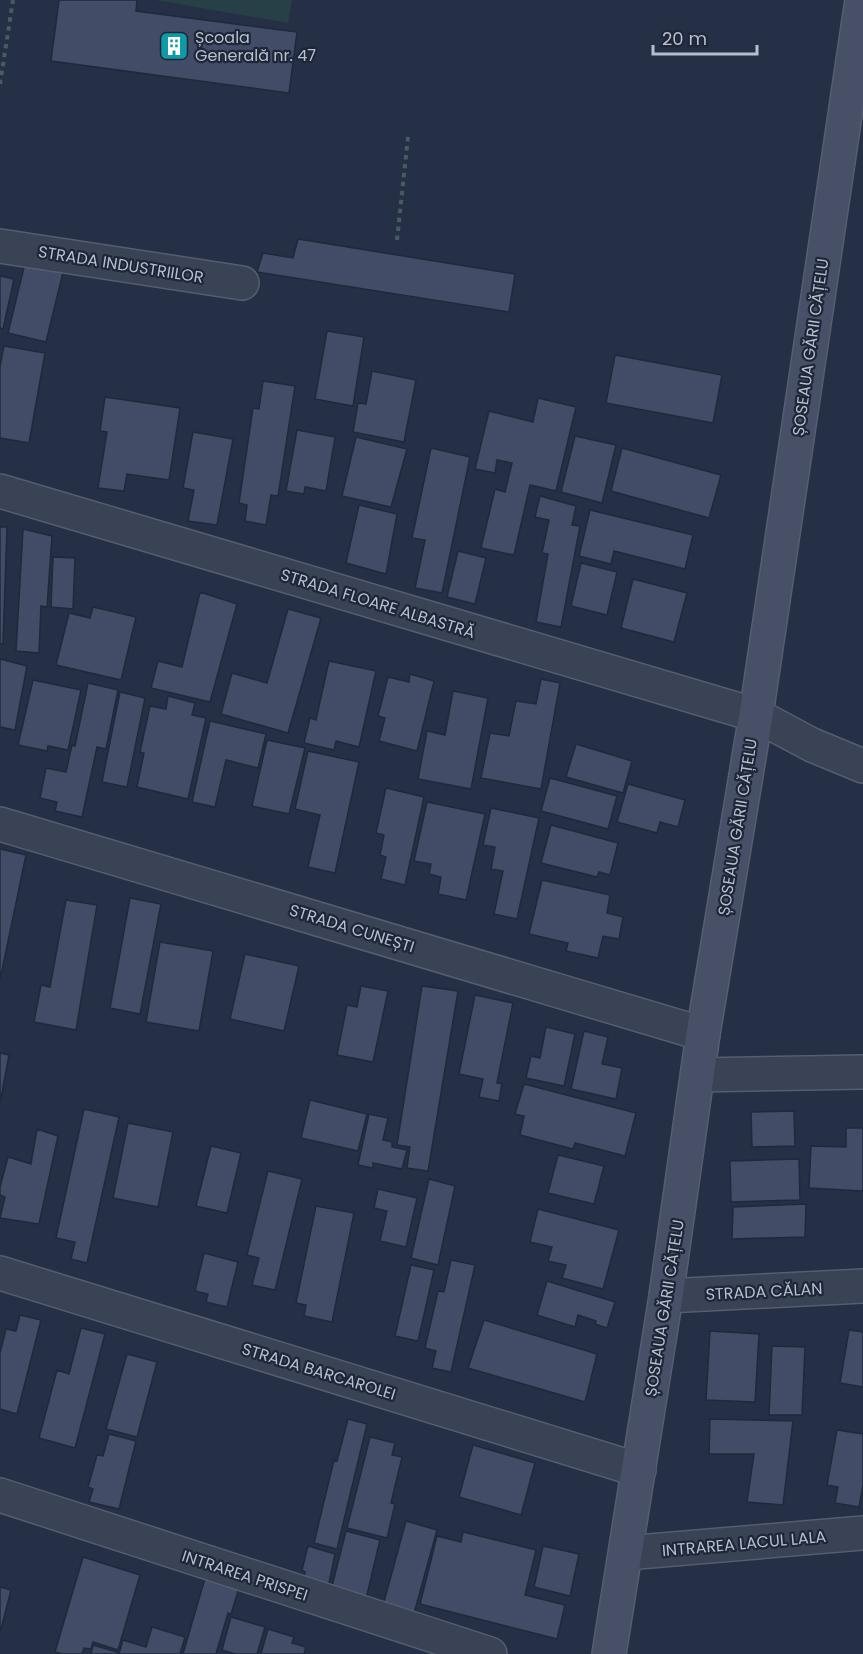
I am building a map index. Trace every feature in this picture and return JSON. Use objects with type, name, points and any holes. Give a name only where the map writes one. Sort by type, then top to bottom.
[{"type":"main road","name":"ȘOSEAUA GĂRII CĂȚELU","points":[[609,1654],[666,1296],[704,1034],[756,715],[861,0]]},
{"type":"street","name":"STRADA INDUSTRIILOR","points":[[0,246],[242,283]]},
{"type":"street","name":"STRADA FLOARE ALBASTRĂ","points":[[0,491],[756,715],[812,745],[863,766]]},
{"type":"street","name":"STRADA CUNEȘTI","points":[[0,824],[704,1034]]},
{"type":"street","points":[[698,1075],[863,1072]]},
{"type":"street","name":"STRADA BARCAROLEI","points":[[0,1273],[639,1470]]},
{"type":"street","name":"STRADA CĂLAN","points":[[666,1296],[863,1286]]},
{"type":"street","name":"INTRAREA PRISPEI","points":[[0,1495],[490,1654]]},
{"type":"street","name":"INTRAREA LACUL LALA","points":[[626,1553],[863,1533]]},
{"type":"path","points":[[0,84],[13,0]]},
{"type":"path","points":[[398,240],[408,137]]},
{"type":"shaded area","points":[[155,0],[292,0],[288,23]]},
{"type":"building","name":"Școala Generală nr. 47","points":[[59,0],[137,0],[136,11],[297,32],[289,93],[51,61]]},
{"type":"building","points":[[298,239],[515,274],[509,312],[257,272],[263,253],[293,258]]},
{"type":"building","points":[[27,255],[65,264],[46,342],[8,333]]},
{"type":"building","points":[[0,276],[14,279],[3,329],[0,328]]},
{"type":"building","points":[[327,331],[364,337],[353,406],[315,399]]},
{"type":"building","points":[[4,346],[45,353],[29,443],[0,438],[0,366]]},
{"type":"building","points":[[615,355],[722,375],[713,423],[606,403]]},
{"type":"building","points":[[372,371],[416,380],[404,442],[353,432],[358,403],[366,404]]},
{"type":"building","points":[[263,381],[295,386],[278,496],[271,495],[266,525],[245,521],[247,505],[239,503],[253,408],[259,409]]},
{"type":"building","points":[[105,397],[180,408],[169,480],[127,474],[124,491],[98,488],[107,432],[100,431]]},
{"type":"building","points":[[538,398],[576,407],[556,491],[530,485],[514,555],[481,548],[495,489],[505,492],[512,463],[497,460],[495,473],[475,469],[489,411],[533,422]]},
{"type":"building","points":[[297,430],[335,437],[326,491],[305,487],[304,494],[286,491]]},
{"type":"building","points":[[193,432],[233,439],[217,525],[188,521],[194,490],[183,488]]},
{"type":"building","points":[[575,436],[616,445],[602,503],[561,492]]},
{"type":"building","points":[[356,437],[407,449],[391,507],[342,496]]},
{"type":"building","points":[[431,448],[470,457],[442,593],[415,588],[425,540],[412,538]]},
{"type":"building","points":[[622,448],[721,475],[709,518],[611,491]]},
{"type":"building","points":[[540,496],[576,506],[572,525],[580,526],[561,627],[536,622],[548,554],[542,553],[549,520],[535,517]]},
{"type":"building","points":[[359,505],[397,514],[386,574],[346,563]]},
{"type":"building","points":[[590,510],[693,535],[685,569],[614,551],[611,564],[579,556]]},
{"type":"building","points":[[0,527],[7,527],[3,644],[0,644]]},
{"type":"building","points":[[23,529],[52,536],[47,607],[41,606],[39,653],[16,651]]},
{"type":"building","points":[[458,551],[486,558],[475,604],[447,597]]},
{"type":"building","points":[[53,557],[75,558],[73,609],[51,607]]},
{"type":"building","points":[[581,563],[617,572],[607,615],[571,606]]},
{"type":"building","points":[[633,579],[687,593],[674,642],[621,628]]},
{"type":"building","points":[[200,592],[237,604],[210,702],[151,688],[158,661],[182,667]]},
{"type":"building","points":[[93,607],[136,617],[121,680],[56,665],[69,613],[90,618]]},
{"type":"building","points":[[288,609],[321,618],[288,733],[221,714],[232,673],[267,683]]},
{"type":"building","points":[[0,659],[27,666],[15,730],[0,727]]},
{"type":"building","points":[[329,661],[376,671],[359,747],[336,741],[334,750],[304,743],[310,718],[316,720]]},
{"type":"building","points":[[410,674],[434,681],[417,751],[379,741],[385,718],[378,716],[388,677],[409,682]]},
{"type":"building","points":[[541,679],[560,683],[541,789],[481,778],[490,733],[509,736],[516,701],[536,704]]},
{"type":"building","points":[[33,680],[81,690],[68,750],[48,746],[47,751],[18,745]]},
{"type":"building","points":[[88,683],[118,690],[106,749],[97,747],[82,817],[55,811],[57,802],[40,798],[46,768],[66,772],[72,745],[75,746]]},
{"type":"building","points":[[453,691],[488,698],[471,789],[418,779],[427,731],[445,735]]},
{"type":"building","points":[[120,692],[145,698],[127,787],[102,782]]},
{"type":"building","points":[[168,696],[195,703],[192,715],[206,718],[188,799],[137,787],[144,753],[140,752],[150,706],[166,709]]},
{"type":"building","points":[[210,721],[266,734],[258,768],[226,760],[215,807],[192,802]]},
{"type":"building","points":[[267,740],[305,748],[289,814],[252,806]]},
{"type":"building","points":[[576,744],[632,761],[623,793],[566,777]]},
{"type":"building","points":[[308,751],[359,762],[335,873],[308,867],[320,815],[295,809]]},
{"type":"building","points":[[550,778],[617,796],[608,829],[541,811]]},
{"type":"building","points":[[628,784],[685,800],[678,827],[660,822],[657,833],[617,822]]},
{"type":"building","points":[[386,788],[424,797],[405,885],[381,879],[386,857],[380,855],[384,835],[376,833]]},
{"type":"building","points":[[427,802],[485,814],[466,900],[438,894],[441,877],[429,874],[431,864],[414,861]]},
{"type":"building","points":[[491,808],[539,818],[517,919],[494,914],[503,871],[491,869],[495,847],[483,845]]},
{"type":"building","points":[[551,825],[618,843],[610,875],[599,872],[597,877],[541,863]]},
{"type":"building","points":[[0,849],[26,855],[0,980]]},
{"type":"building","points":[[542,880],[610,895],[607,913],[623,917],[619,939],[603,936],[598,958],[566,951],[568,943],[529,934]]},
{"type":"building","points":[[130,898],[161,904],[140,1014],[110,1008]]},
{"type":"building","points":[[66,900],[97,905],[76,1030],[34,1022],[41,985],[50,987]]},
{"type":"building","points":[[160,942],[213,951],[199,1031],[146,1022]]},
{"type":"building","points":[[245,954],[299,966],[284,1031],[230,1019]]},
{"type":"building","points":[[361,986],[388,991],[373,1062],[337,1055],[347,1005],[357,1007]]},
{"type":"building","points":[[422,986],[458,991],[428,1171],[407,1168],[410,1147],[397,1145]]},
{"type":"building","points":[[475,995],[513,1003],[497,1083],[502,1084],[499,1101],[479,1097],[483,1079],[459,1074]]},
{"type":"building","points":[[546,1027],[575,1034],[564,1086],[526,1078],[531,1056],[540,1058]]},
{"type":"building","points":[[584,1031],[608,1037],[602,1064],[622,1068],[616,1099],[571,1089]]},
{"type":"building","points":[[0,1053],[9,1055],[0,1103]]},
{"type":"building","points":[[524,1084],[636,1113],[625,1156],[575,1143],[573,1149],[520,1135],[524,1116],[515,1114]]},
{"type":"building","points":[[310,1100],[367,1114],[358,1151],[301,1138]]},
{"type":"building","points":[[84,1109],[119,1117],[87,1263],[71,1259],[75,1242],[56,1238]]},
{"type":"building","points":[[794,1111],[795,1146],[752,1147],[751,1112]]},
{"type":"building","points":[[369,1114],[388,1118],[383,1140],[392,1142],[392,1147],[407,1150],[402,1169],[373,1163],[373,1168],[358,1165]]},
{"type":"building","points":[[128,1123],[173,1132],[158,1207],[113,1198]]},
{"type":"building","points":[[846,1128],[863,1128],[863,1191],[809,1188],[811,1146],[846,1147]]},
{"type":"building","points":[[37,1129],[58,1136],[39,1224],[0,1218],[5,1197],[0,1195],[0,1187],[8,1157],[31,1164]]},
{"type":"building","points":[[211,1146],[241,1153],[227,1213],[196,1206]]},
{"type":"building","points":[[558,1155],[604,1166],[594,1204],[548,1193]]},
{"type":"building","points":[[799,1159],[800,1200],[731,1202],[730,1161]]},
{"type":"building","points":[[268,1171],[302,1179],[275,1290],[252,1285],[259,1258],[247,1255]]},
{"type":"building","points":[[429,1179],[455,1186],[438,1265],[411,1258]]},
{"type":"building","points":[[378,1189],[417,1198],[406,1247],[380,1241],[387,1211],[374,1208]]},
{"type":"building","points":[[806,1204],[805,1237],[732,1239],[733,1207]]},
{"type":"building","points":[[316,1206],[354,1213],[332,1322],[304,1316],[306,1305],[296,1303]]},
{"type":"building","points":[[538,1209],[619,1230],[603,1289],[562,1278],[566,1265],[548,1261],[552,1247],[530,1242]]},
{"type":"building","points":[[204,1253],[238,1262],[227,1307],[206,1302],[208,1294],[195,1291]]},
{"type":"building","points":[[451,1260],[475,1265],[451,1372],[432,1368],[436,1351],[425,1348],[438,1291],[444,1292]]},
{"type":"building","points":[[411,1265],[434,1270],[418,1341],[395,1336]]},
{"type":"building","points":[[547,1281],[615,1302],[607,1328],[595,1324],[596,1321],[578,1315],[575,1327],[537,1315]]},
{"type":"building","points":[[20,1315],[41,1320],[17,1414],[0,1409],[0,1353],[6,1329],[16,1331]]},
{"type":"building","points":[[484,1320],[597,1354],[585,1402],[468,1368]]},
{"type":"building","points":[[81,1328],[105,1334],[75,1448],[39,1438],[57,1370],[69,1374]]},
{"type":"building","points":[[849,1330],[863,1332],[863,1387],[840,1383]]},
{"type":"building","points":[[710,1331],[759,1334],[755,1402],[706,1400]]},
{"type":"building","points":[[772,1346],[805,1347],[802,1415],[769,1415]]},
{"type":"building","points":[[127,1354],[157,1362],[137,1437],[106,1429]]},
{"type":"building","points":[[348,1419],[367,1424],[337,1549],[314,1543],[334,1460],[337,1461]]},
{"type":"building","points":[[710,1419],[793,1421],[783,1505],[747,1502],[754,1454],[709,1454]]},
{"type":"building","points":[[837,1430],[863,1434],[863,1485],[859,1507],[835,1503],[838,1487],[827,1485]]},
{"type":"building","points":[[109,1434],[136,1441],[119,1509],[89,1502],[93,1489],[88,1487],[97,1455],[103,1456]]},
{"type":"building","points":[[370,1437],[395,1443],[392,1455],[402,1457],[391,1503],[395,1504],[387,1538],[347,1528]]},
{"type":"building","points":[[473,1445],[535,1463],[521,1515],[459,1497]]},
{"type":"building","points":[[406,1521],[437,1530],[413,1617],[382,1609]]},
{"type":"building","points":[[346,1531],[380,1540],[365,1603],[330,1594]]},
{"type":"building","points":[[463,1532],[536,1550],[525,1595],[565,1605],[557,1639],[420,1604],[437,1536],[461,1542]]},
{"type":"building","points":[[308,1546],[335,1554],[327,1593],[302,1585],[305,1572],[302,1570]]},
{"type":"building","points":[[543,1546],[579,1554],[570,1596],[534,1587]]},
{"type":"building","points":[[83,1557],[140,1575],[118,1650],[93,1642],[91,1649],[84,1648],[82,1654],[55,1652]]},
{"type":"building","points":[[206,1575],[240,1585],[231,1614],[228,1613],[216,1654],[183,1654]]},
{"type":"building","points":[[0,1587],[11,1590],[0,1633]]},
{"type":"building","points":[[231,1617],[265,1627],[257,1654],[235,1654],[222,1650]]},
{"type":"building","points":[[152,1627],[185,1637],[180,1654],[119,1654],[123,1640],[146,1647]]},
{"type":"building","points":[[268,1629],[294,1637],[292,1643],[306,1647],[304,1654],[261,1654]]},
{"type":"building","points":[[93,1645],[117,1652],[117,1654],[91,1654]]},
{"type":"place","name":"Școala Generală nr. 47","points":[[174,46]]}]
